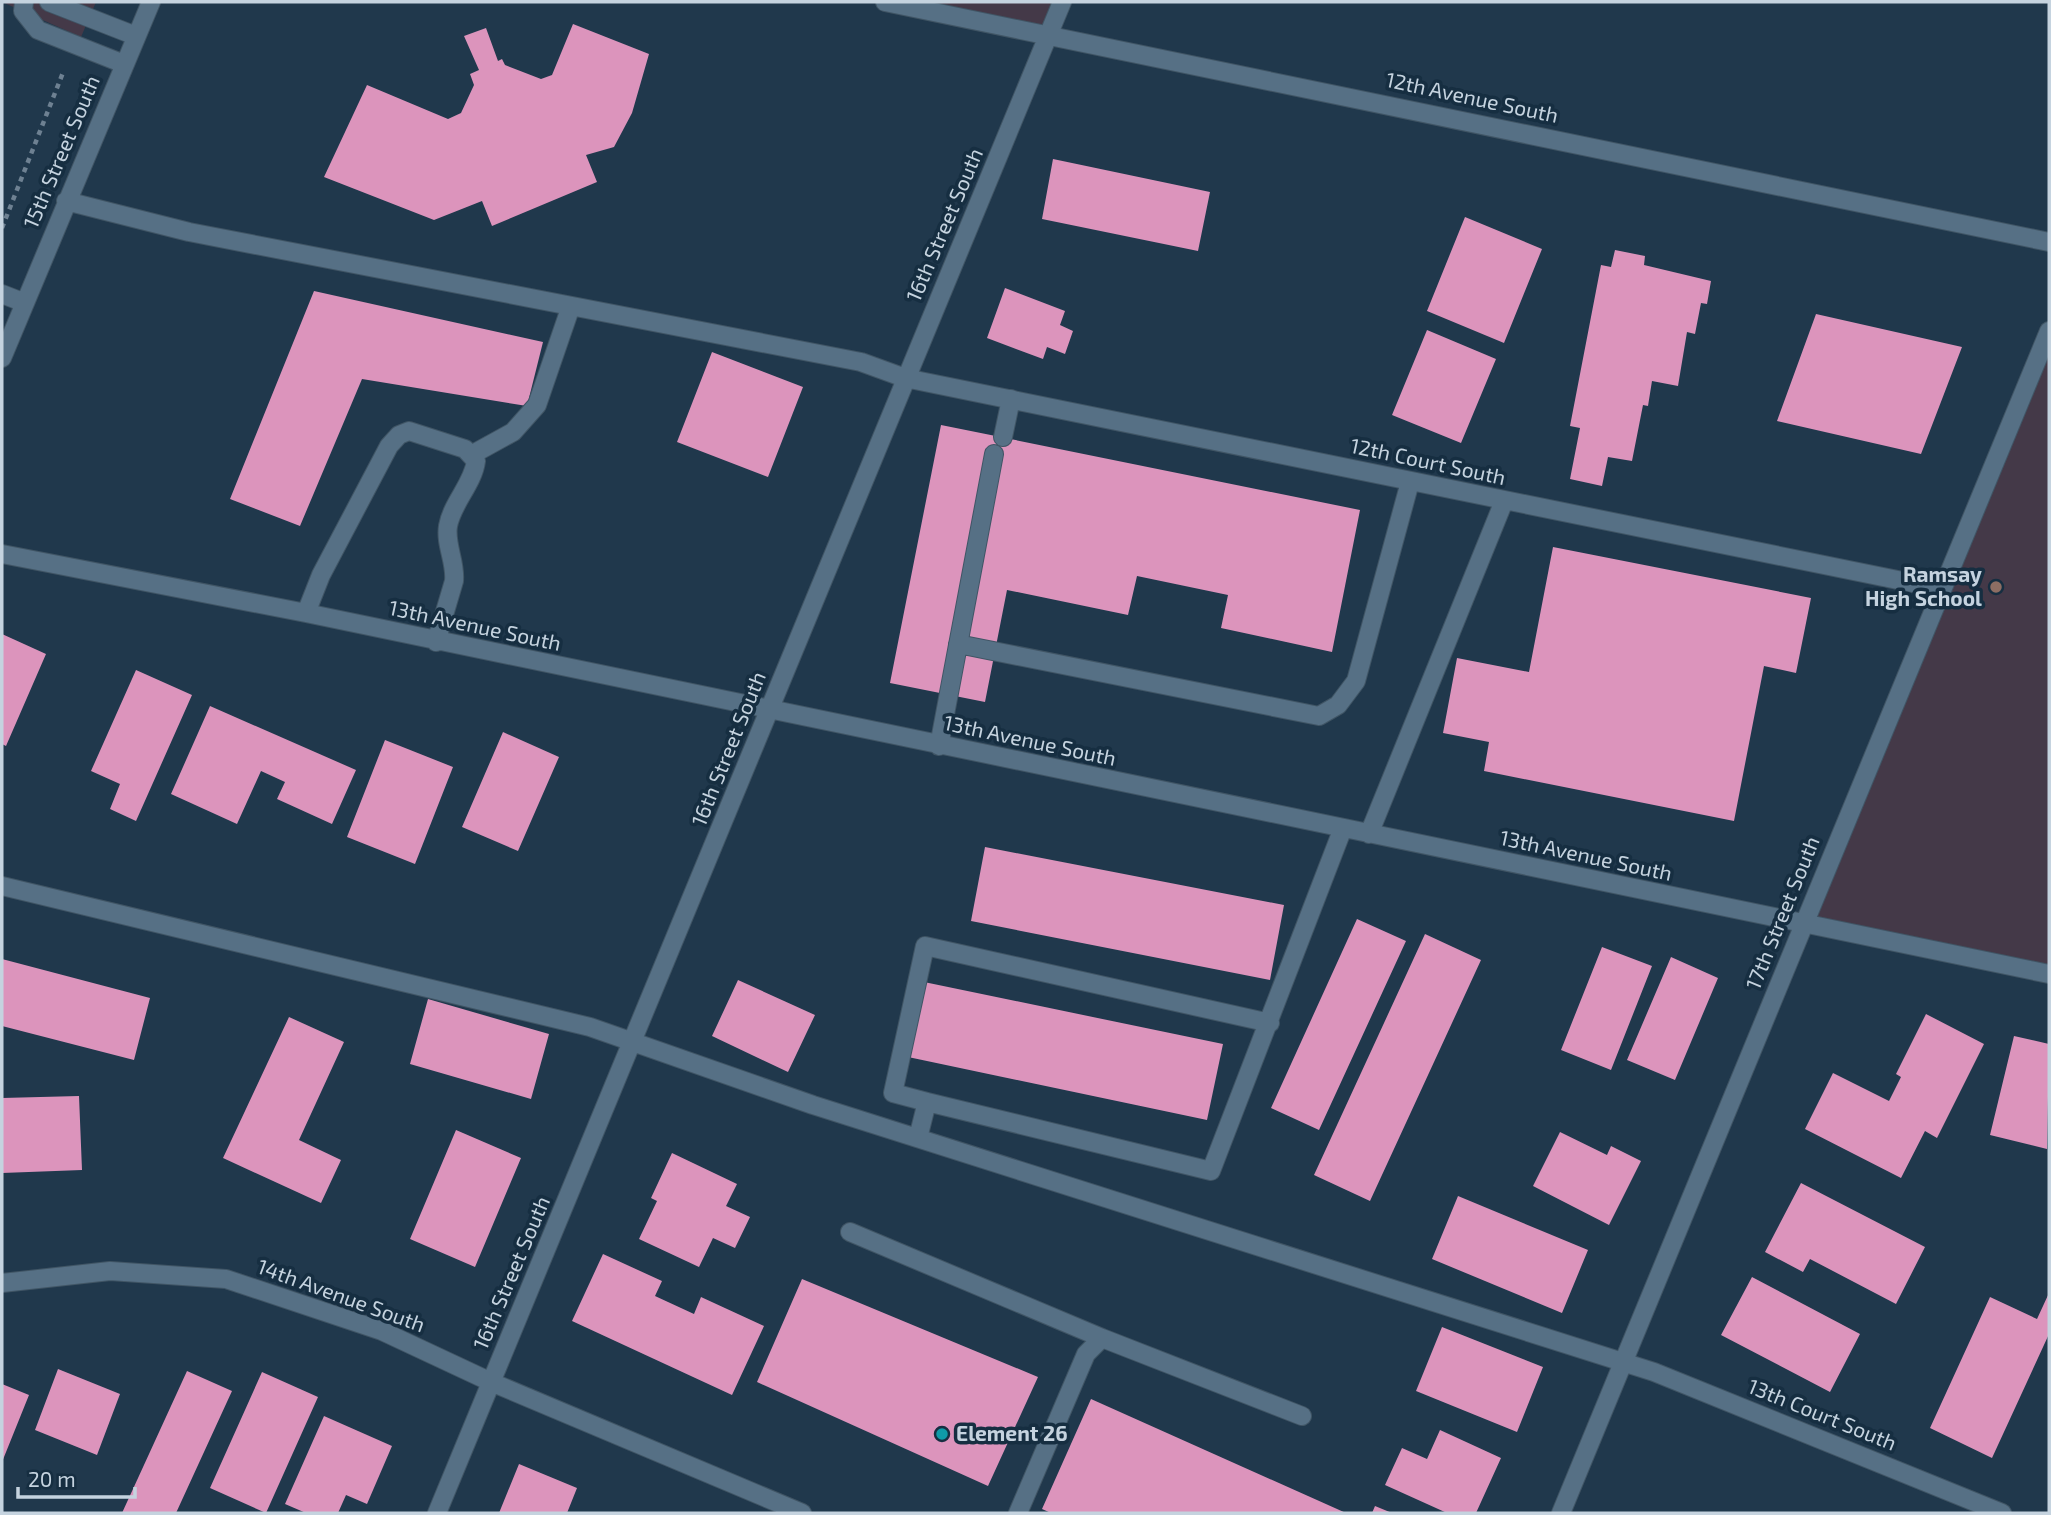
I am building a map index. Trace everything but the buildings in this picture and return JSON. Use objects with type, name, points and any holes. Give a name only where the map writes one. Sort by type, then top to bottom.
[{"type":"street","points":[[24,2],[23,11],[38,30],[124,64]]},
{"type":"street","points":[[49,2],[136,36]]},
{"type":"street","name":"15th Street South","points":[[2,358],[150,2]]},
{"type":"street","name":"12th Avenue South","points":[[885,2],[1050,33],[2049,242]]},
{"type":"street","name":"16th Street South","points":[[437,1513],[1062,2]]},
{"type":"street","name":"12th Court South","points":[[66,201],[189,232],[861,362],[905,377],[1942,589]]},
{"type":"street","points":[[2,294],[24,303]]},
{"type":"street","points":[[306,613],[321,575],[393,440],[409,432],[473,454],[513,432],[537,405],[571,306]]},
{"type":"street","name":"17th Street South","points":[[1561,1513],[2049,331]]},
{"type":"street","points":[[1003,437],[1011,399]]},
{"type":"street","points":[[436,642],[454,581],[455,570],[447,536],[449,523],[475,468],[473,454]]},
{"type":"street","points":[[939,746],[994,454]]},
{"type":"street","points":[[958,644],[1319,716],[1338,705],[1356,681],[1410,482]]},
{"type":"street","points":[[1369,834],[1504,501]]},
{"type":"street","name":"13th Avenue South","points":[[2,554],[306,613],[1802,925],[2049,974]]},
{"type":"street","points":[[1270,1023],[925,946],[893,1093],[1211,1171],[1270,1023],[1343,828]]},
{"type":"street","name":"13th Court South","points":[[2,886],[577,1023],[918,1138],[1623,1361],[2002,1513]]},
{"type":"street","points":[[918,1138],[927,1102]]},
{"type":"street","points":[[850,1232],[1102,1338],[1302,1416]]},
{"type":"street","name":"14th Avenue South","points":[[2,1283],[110,1271],[226,1279],[382,1331],[491,1382],[802,1513]]},
{"type":"street","points":[[1018,1513],[1086,1354],[1102,1338]]},
{"type":"path","points":[[2,228],[75,44]]},
{"type":"shaded area","points":[[2,2],[96,2],[81,37]]},
{"type":"shaded area","points":[[885,2],[1063,2],[1050,33]]},
{"type":"shaded area","name":"Ramsay High School","points":[[2049,331],[2049,975],[1803,925]]},
{"type":"place","name":"Ramsay High School","points":[[1996,587]]},
{"type":"place","name":"Element 26","points":[[942,1434]]}]
